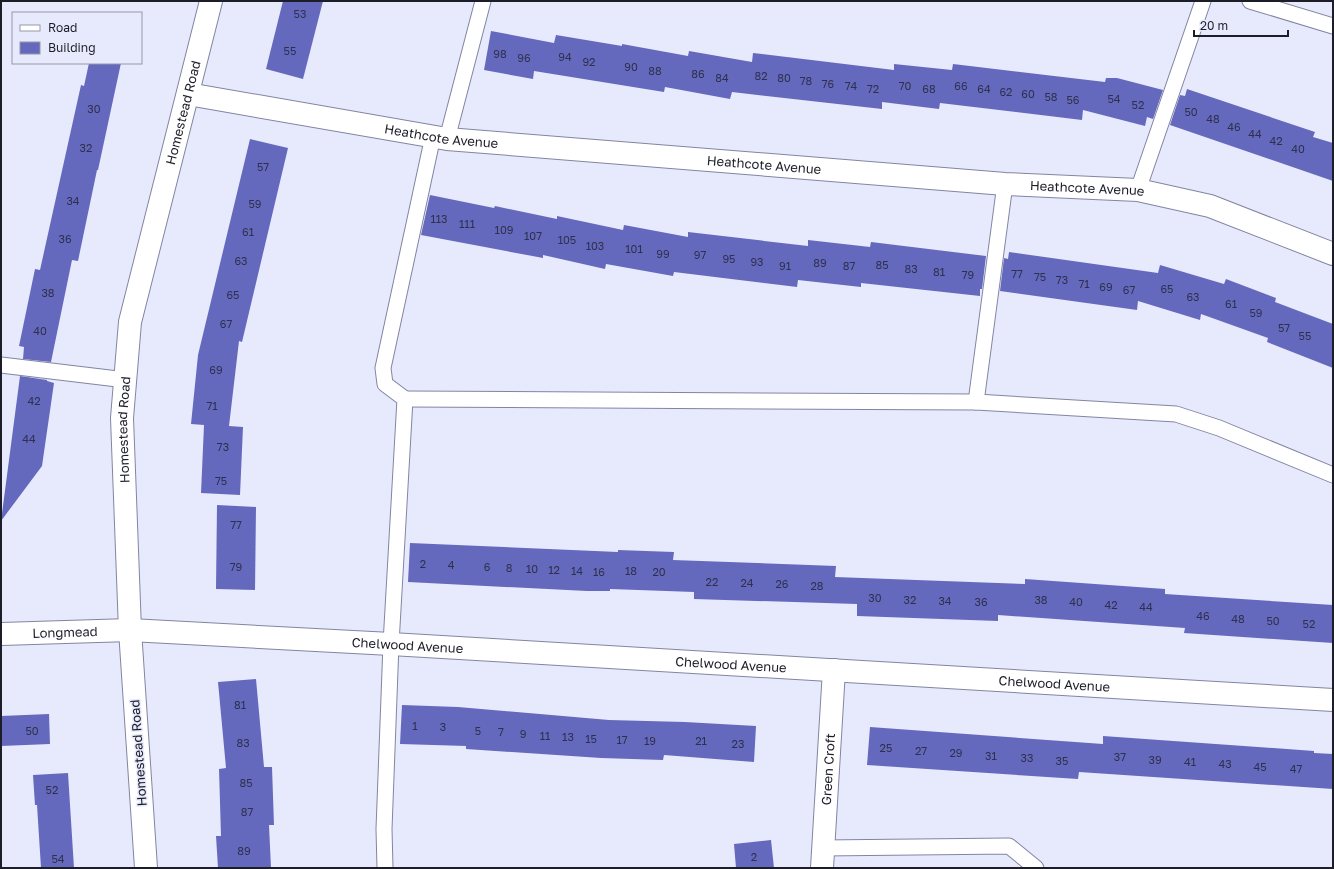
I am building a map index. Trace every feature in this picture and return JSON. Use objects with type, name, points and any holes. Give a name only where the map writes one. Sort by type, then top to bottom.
[{"type":"street","name":"Homestead Road","points":[[146,868],[130,630],[122,418],[130,322],[211,1]]},
{"type":"street","name":"Heathcote Avenue","points":[[188,94],[440,138],[1006,184],[1138,190],[1210,206],[1333,254]]},
{"type":"street","name":"Longmead","points":[[1,634],[130,630]]},
{"type":"street","name":"Chelwood Avenue","points":[[130,630],[1333,700]]},
{"type":"street","name":"Green Croft","points":[[822,858],[834,670]]},
{"type":"lane","points":[[483,1],[440,138],[383,368],[385,384],[404,399],[976,402],[1176,414],[1219,428],[1333,475]]},
{"type":"lane","points":[[1138,190],[1203,1]]},
{"type":"lane","points":[[1250,1],[1333,26]]},
{"type":"lane","points":[[976,402],[1006,184]]},
{"type":"lane","points":[[1,365],[126,380]]},
{"type":"lane","points":[[386,868],[384,829],[391,644],[404,399]]},
{"type":"lane","points":[[822,858],[1009,846],[1036,868]]},
{"type":"building","points":[[283,1],[323,1],[303,79],[266,69]]},
{"type":"building","points":[[491,31],[554,43],[556,35],[622,46],[622,44],[688,56],[689,51],[752,62],[753,53],[894,70],[894,64],[952,70],[953,64],[1105,82],[1106,78],[1117,78],[1163,90],[1153,119],[1147,117],[1145,126],[1083,110],[1082,120],[940,103],[939,109],[882,102],[882,109],[732,92],[730,99],[665,87],[664,92],[534,71],[533,79],[484,70]]},
{"type":"building","points":[[89,64],[121,64],[78,261],[72,260],[51,362],[23,359],[24,347],[19,346],[35,269],[40,270],[81,85],[84,86]]},
{"type":"building","points":[[1187,89],[1315,132],[1313,137],[1333,143],[1333,181],[1170,125],[1180,95],[1185,96]]},
{"type":"building","points":[[250,139],[288,148],[242,342],[239,341],[229,426],[243,427],[240,495],[201,493],[204,425],[191,424],[198,355]]},
{"type":"building","points":[[430,195],[494,208],[495,206],[557,219],[557,216],[623,230],[624,225],[688,237],[688,232],[808,246],[808,240],[870,247],[871,242],[986,256],[982,289],[980,289],[980,296],[861,283],[861,287],[798,280],[797,287],[674,272],[673,276],[606,264],[605,269],[543,255],[543,258],[421,235]]},
{"type":"building","points":[[1009,252],[1158,273],[1160,265],[1224,284],[1226,279],[1276,298],[1275,302],[1333,324],[1333,368],[1267,342],[1268,338],[1201,314],[1200,320],[1138,301],[1137,310],[1000,291],[1004,258],[1008,259]]},
{"type":"building","points":[[20,376],[47,380],[54,383],[42,466],[1,521]]},
{"type":"building","points":[[217,505],[256,507],[255,590],[216,589]]},
{"type":"building","points":[[410,543],[618,552],[618,550],[674,552],[673,560],[836,566],[835,577],[1025,584],[1025,579],[1165,589],[1165,594],[1333,605],[1333,643],[1184,633],[1185,628],[998,615],[998,621],[857,616],[857,604],[694,599],[694,592],[610,589],[610,591],[587,591],[408,582]]},
{"type":"building","points":[[256,679],[264,767],[272,767],[274,825],[269,825],[271,868],[218,868],[216,836],[221,836],[219,769],[226,768],[218,682]]},
{"type":"building","points":[[402,705],[458,707],[609,720],[756,726],[754,762],[664,755],[663,760],[601,758],[466,749],[466,746],[400,744]]},
{"type":"building","points":[[49,714],[50,744],[1,746],[1,716]]},
{"type":"building","points":[[870,727],[1103,744],[1103,736],[1314,751],[1314,753],[1333,754],[1333,789],[1079,772],[1078,779],[867,765]]},
{"type":"building","points":[[68,773],[74,868],[41,868],[37,805],[35,805],[33,775]]},
{"type":"building","points":[[771,840],[774,868],[736,868],[734,844]]}]
